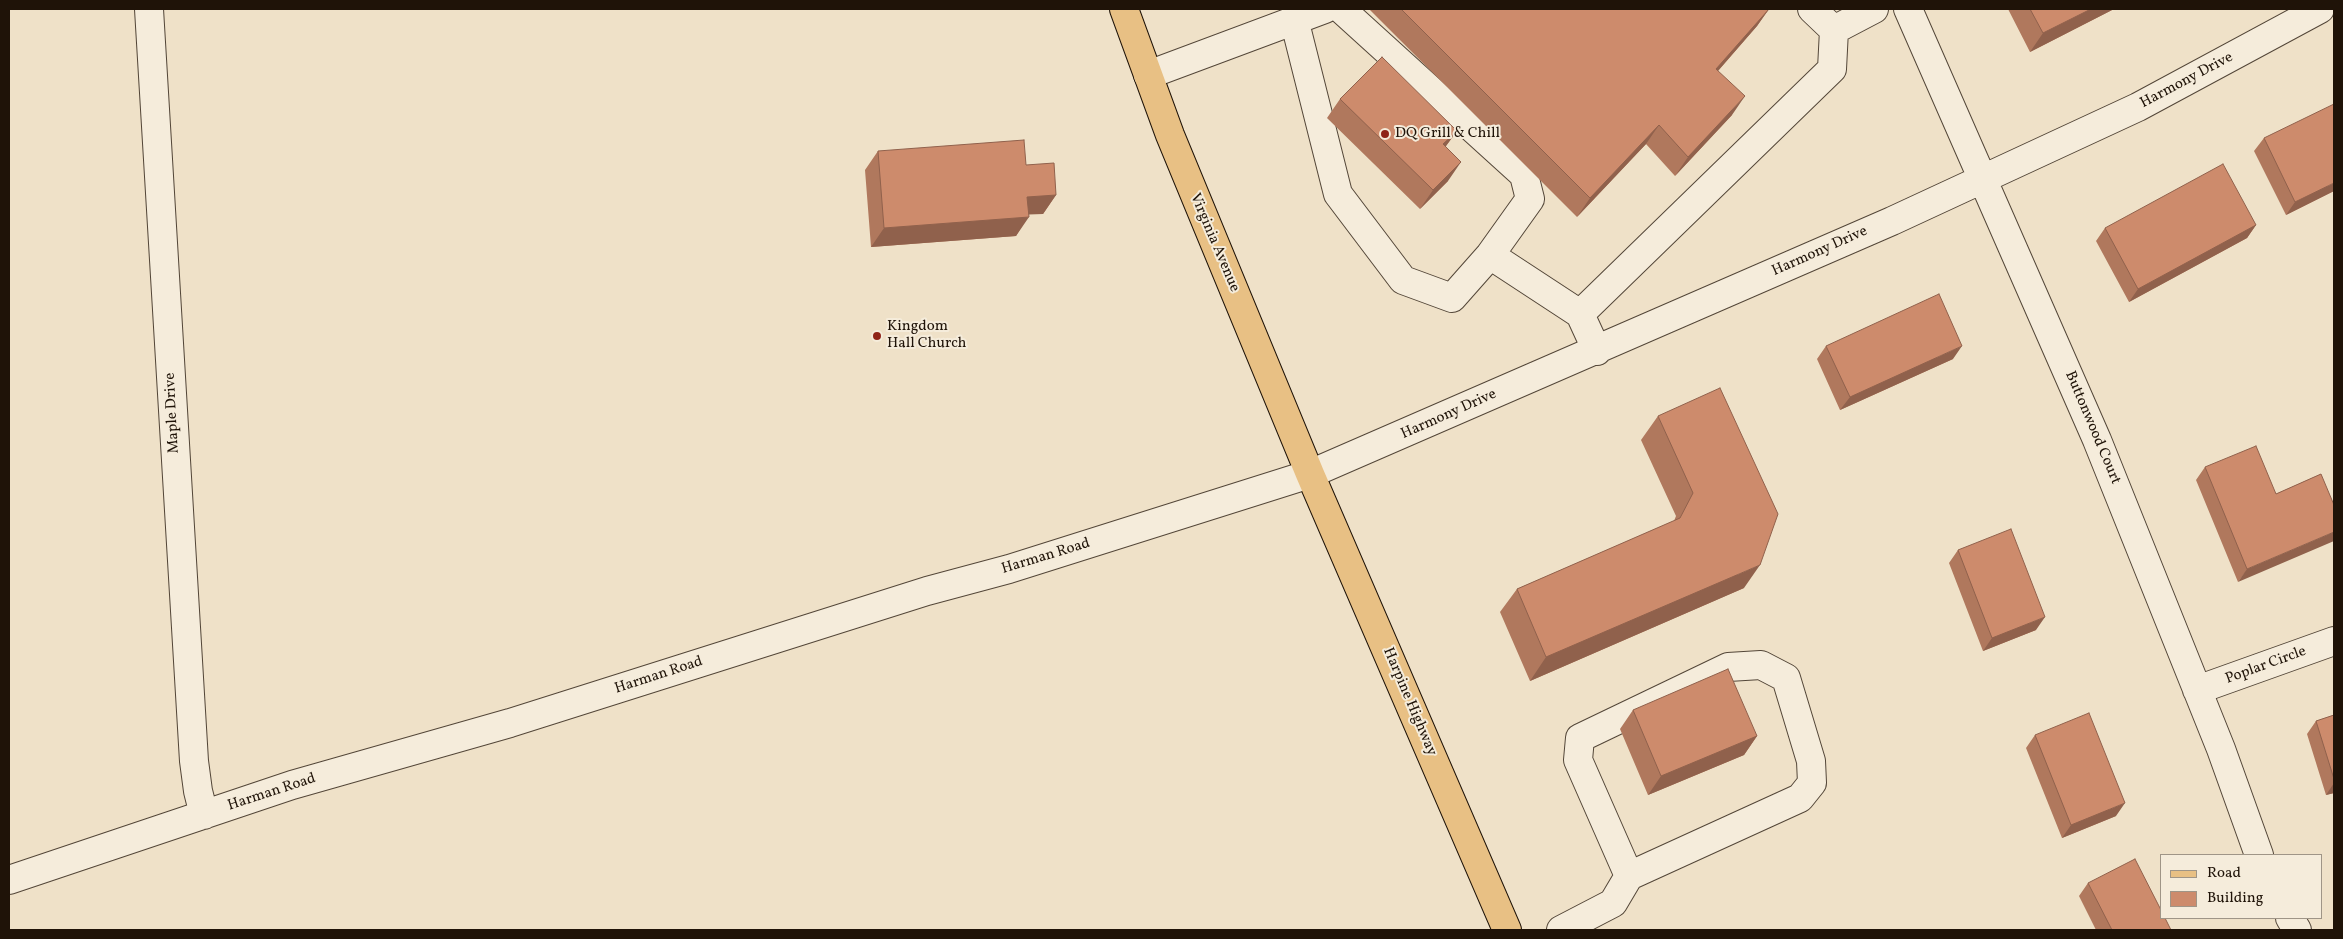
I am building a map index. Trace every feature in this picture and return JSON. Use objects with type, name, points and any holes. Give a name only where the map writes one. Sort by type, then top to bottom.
[{"type":"main road","name":"Virginia Avenue","points":[[1124,9],[1170,136],[1310,474]]},
{"type":"main road","name":"Harpine Highway","points":[[1310,474],[1507,930]]},
{"type":"street","name":"Maple Drive","points":[[149,9],[156,104],[187,667],[194,761],[204,816]]},
{"type":"street","points":[[1148,75],[1324,9]]},
{"type":"street","points":[[1294,19],[1338,194],[1403,280],[1452,298],[1490,255],[1530,199],[1524,175],[1341,9]]},
{"type":"street","points":[[1580,314],[1832,69],[1834,30],[1812,9]]},
{"type":"street","points":[[1834,30],[1874,9]]},
{"type":"street","name":"Buttonwood Court","points":[[1908,9],[2097,440],[2198,690],[2259,854]]},
{"type":"street","name":"Harmony Drive","points":[[1310,474],[1597,351],[1883,225],[2138,107],[2320,9]]},
{"type":"street","points":[[1490,255],[1580,314],[1597,351]]},
{"type":"street","name":"Harman Road","points":[[9,880],[292,785],[510,723],[927,591],[1009,569],[1310,474]]},
{"type":"street","name":"Poplar Circle","points":[[2198,690],[2334,641]]},
{"type":"street","points":[[1560,930],[1613,903],[1629,876],[1800,798],[1812,783],[1811,761],[1786,678],[1761,665],[1728,667],[1580,738],[1578,760],[1629,876]]},
{"type":"street","points":[[2291,919],[2297,930]]},
{"type":"building","points":[[1401,9],[1769,9],[1716,69],[1745,96],[1688,157],[1659,125],[1590,198]]},
{"type":"building","points":[[2030,9],[2091,9],[2043,33]]},
{"type":"building","points":[[1382,57],[1457,131],[1443,144],[1461,162],[1433,190],[1340,99]]},
{"type":"building","points":[[2334,104],[2334,183],[2295,202],[2264,138]]},
{"type":"building","points":[[1024,140],[1026,165],[1054,163],[1056,195],[1027,197],[1029,217],[884,228],[878,151]]},
{"type":"building","points":[[2223,164],[2256,225],[2138,289],[2105,228]]},
{"type":"building","points":[[1939,294],[1962,346],[1850,397],[1826,346]]},
{"type":"building","points":[[1720,388],[1778,514],[1760,565],[1546,657],[1517,589],[1680,518],[1693,493],[1658,416]]},
{"type":"building","points":[[2256,446],[2276,494],[2321,474],[2334,505],[2334,532],[2247,569],[2205,467]]},
{"type":"building","points":[[2011,529],[2045,617],[1992,638],[1958,550]]},
{"type":"building","points":[[1728,669],[1757,736],[1661,776],[1633,710]]},
{"type":"building","points":[[2089,713],[2125,803],[2071,825],[2035,735]]},
{"type":"building","points":[[2334,715],[2334,779],[2316,721]]},
{"type":"building","points":[[2135,859],[2160,908],[2160,919],[2166,919],[2171,930],[2112,930],[2088,883]]},
{"type":"place","name":"DQ Grill & Chill","points":[[1385,134]]},
{"type":"place","name":"Kingdom Hall Church","points":[[877,336]]}]
